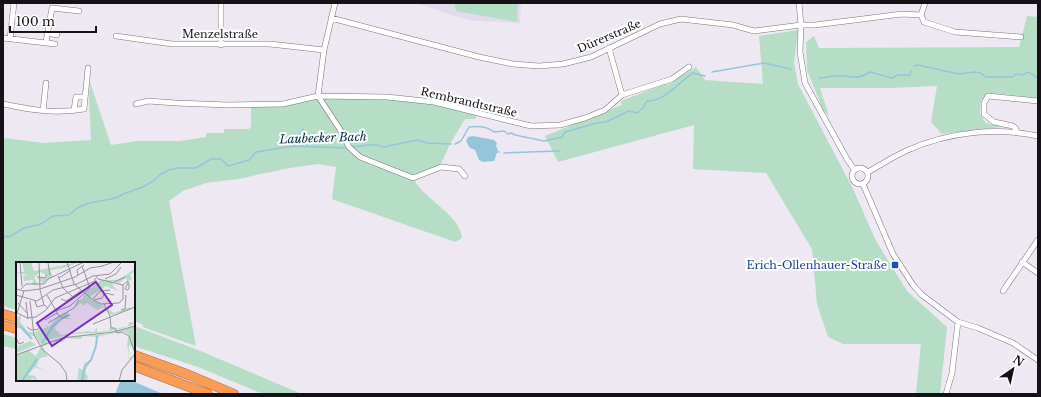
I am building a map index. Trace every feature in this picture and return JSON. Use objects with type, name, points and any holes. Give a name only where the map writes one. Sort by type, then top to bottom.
[{"type":"highway","points":[[3,314],[16,318]]},
{"type":"highway","points":[[3,325],[16,329]]},
{"type":"highway","points":[[135,355],[189,375],[234,394]]},
{"type":"highway","points":[[135,366],[208,394]]},
{"type":"street","points":[[10,39],[14,3]]},
{"type":"street","points":[[221,3],[221,45]]},
{"type":"street","points":[[336,3],[324,50],[318,96],[341,131],[349,147],[360,157],[413,178],[442,167],[459,169],[465,176]]},
{"type":"street","points":[[799,3],[801,24],[800,52],[805,83],[846,159],[854,170]]},
{"type":"street","points":[[925,3],[921,15],[924,22],[955,32],[1021,37]]},
{"type":"street","points":[[46,42],[52,8],[79,11]]},
{"type":"street","name":"Dürerstraße","points":[[331,18],[479,57],[514,64],[539,66],[563,64],[591,57],[660,24],[681,18],[733,25],[754,31],[801,24],[815,25],[902,14],[921,15]]},
{"type":"street","points":[[47,34],[57,35]]},
{"type":"street","name":"Menzelstraße","points":[[116,36],[172,44],[270,44],[324,50]]},
{"type":"street","points":[[3,38],[55,44]]},
{"type":"street","points":[[609,48],[622,95],[672,79],[688,67]]},
{"type":"street","points":[[3,104],[43,111],[66,112],[84,109],[88,68]]},
{"type":"street","points":[[43,111],[46,83]]},
{"type":"street","name":"Rembrandtstraße","points":[[136,104],[148,101],[228,105],[282,104],[318,96],[387,97],[434,102],[531,126],[560,125],[584,118],[605,110],[622,95]]},
{"type":"street","points":[[74,110],[76,96],[85,98]]},
{"type":"street","points":[[1017,133],[1013,126],[994,122],[984,114],[984,103],[988,96],[1038,101]]},
{"type":"street","points":[[868,172],[907,150],[931,141],[978,132],[1017,133],[1038,136]]},
{"type":"street","points":[[854,170],[861,167],[868,172]]},
{"type":"street","points":[[854,170],[852,177],[853,180],[856,183],[863,184]]},
{"type":"street","points":[[863,184],[868,179],[868,172]]},
{"type":"street","points":[[863,184],[893,254],[922,296],[958,322],[978,328],[1013,343],[1038,360]]},
{"type":"street","points":[[1003,291],[1038,240]]},
{"type":"street","points":[[1022,262],[1038,273]]},
{"type":"street","points":[[946,394],[952,373],[958,322]]},
{"type":"shaded area","points":[[416,3],[521,3],[520,23],[476,21],[454,16]]},
{"type":"green space","points":[[454,3],[518,3],[517,22],[456,11]]},
{"type":"green space","points":[[1027,16],[1038,17],[1038,98],[991,93],[981,100],[980,114],[986,123],[1001,127],[942,134],[931,122],[937,86],[820,88],[829,116],[823,110],[807,70],[806,42],[814,36],[819,48],[1019,47]]},
{"type":"green space","points":[[798,30],[794,63],[798,84],[853,189],[876,241],[907,291],[947,327],[940,394],[916,394],[921,344],[843,344],[828,337],[817,304],[812,249],[766,173],[693,169],[694,125],[558,162],[545,136],[622,105],[621,101],[665,84],[668,85],[696,67],[705,80],[763,84],[759,36]]},
{"type":"green space","points":[[90,82],[111,145],[137,141],[180,141],[206,137],[206,133],[224,133],[224,129],[249,129],[251,126],[251,105],[283,104],[318,96],[349,96],[434,102],[478,113],[475,119],[465,119],[450,144],[441,164],[413,178],[425,193],[449,214],[460,229],[462,238],[455,242],[332,199],[336,167],[318,164],[290,168],[238,179],[206,183],[183,191],[169,201],[196,346],[143,327],[142,324],[137,322],[135,323],[135,262],[16,262],[16,310],[3,306],[3,138],[44,143],[91,140],[89,99]]},
{"type":"green space","points":[[135,326],[198,350],[302,394],[263,394],[198,367],[135,346]]},
{"type":"green space","points":[[3,334],[16,338],[16,349],[3,346]]},
{"type":"water","points":[[473,136],[494,140],[497,143],[496,146],[498,150],[494,161],[483,162],[479,160],[475,150],[470,148],[466,141],[468,137]]},
{"type":"water","points":[[121,381],[132,381],[163,394],[115,394]]},
{"type":"waterway","name":"Laubecker Bach","points":[[712,72],[764,63],[791,69]]},
{"type":"waterway","name":"Laubecker Bach","points":[[914,66],[918,65],[959,74],[975,72],[981,73],[986,77],[1012,77],[1016,74],[1022,75],[1029,72],[1036,77],[1038,76]]},
{"type":"waterway","name":"Laubecker Bach","points":[[819,78],[833,76],[860,77],[870,72],[892,78],[898,75],[910,75],[911,71]]},
{"type":"waterway","name":"Laubecker Bach","points":[[455,144],[461,141],[469,127],[485,128],[494,132],[504,131],[508,134],[511,133],[544,141],[562,137],[565,132],[606,122],[629,111],[637,113],[643,108],[647,101],[666,95],[693,73],[705,76]]},
{"type":"waterway","points":[[293,146],[303,129]]},
{"type":"waterway","name":"Laubecker Bach","points":[[3,238],[7,236],[9,237],[24,228],[41,224],[53,216],[69,215],[77,208],[89,203],[116,198],[143,187],[169,170],[177,168],[196,168],[211,159],[221,159],[228,166],[249,160],[256,152],[293,146],[345,148],[377,145],[384,147],[417,140],[427,143],[451,144]]},
{"type":"waterway","points":[[504,153],[559,151]]},
{"type":"place","name":"Erich-Ollenhauer-Straße","points":[[895,265]]}]
